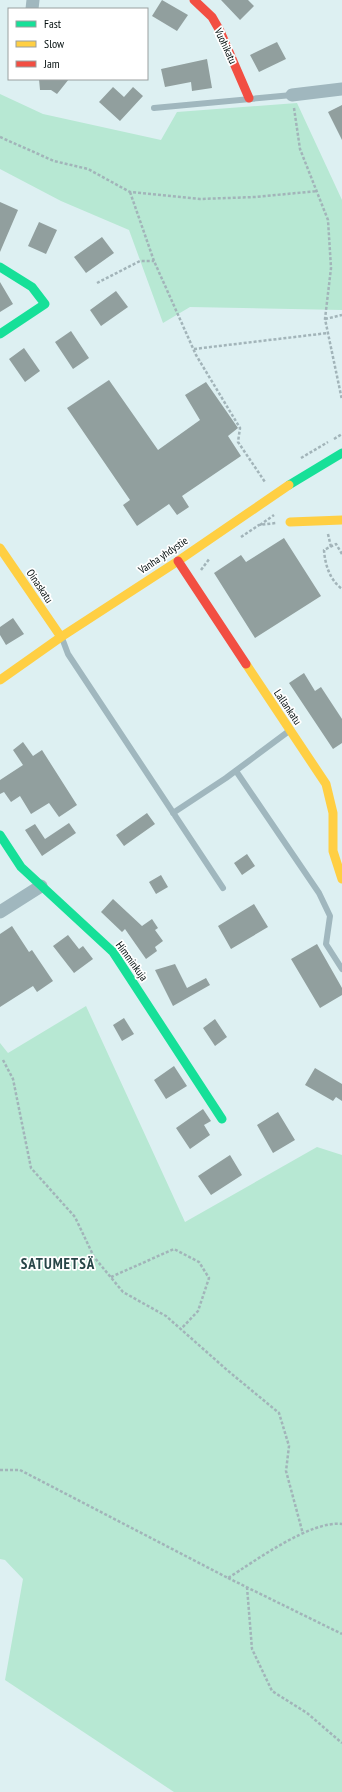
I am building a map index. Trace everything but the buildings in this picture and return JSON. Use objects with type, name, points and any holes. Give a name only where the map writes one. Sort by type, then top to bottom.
[{"type":"street","name":"Vuohikatu","points":[[194,0],[212,17],[249,98]]},
{"type":"street","points":[[292,95],[342,89]]},
{"type":"street","points":[[0,267],[32,287],[45,304],[0,334]]},
{"type":"street","name":"Vanha yhdystie","points":[[0,680],[61,637],[178,561],[273,495],[342,453]]},
{"type":"street","points":[[290,522],[342,520]]},
{"type":"street","name":"Oinaskatu","points":[[0,548],[61,637]]},
{"type":"street","name":"Lallankatu","points":[[178,561],[326,784],[333,813],[333,851],[342,879]]},
{"type":"street","name":"Himminkuja","points":[[0,835],[21,867],[113,952],[222,1119]]},
{"type":"street","points":[[0,912],[41,886]]},
{"type":"lane","points":[[154,108],[292,95]]},
{"type":"lane","points":[[61,637],[68,654],[223,888]]},
{"type":"lane","points":[[173,813],[236,771],[290,731]]},
{"type":"lane","points":[[236,771],[319,893],[330,916],[326,944],[342,969]]},
{"type":"path","points":[[292,95],[300,149],[328,220],[331,268],[325,319],[342,400]]},
{"type":"path","points":[[0,137],[54,161],[88,169],[130,192],[200,199],[256,197],[317,191]]},
{"type":"path","points":[[130,192],[154,261],[194,349],[240,428],[238,442],[273,495]]},
{"type":"path","points":[[97,283],[140,261],[154,261]]},
{"type":"path","points":[[325,319],[342,315]]},
{"type":"path","points":[[194,349],[328,333]]},
{"type":"path","points":[[235,542],[274,515]]},
{"type":"path","points":[[259,525],[290,522]]},
{"type":"path","points":[[342,554],[336,544],[324,550],[325,563],[336,585],[342,589]]},
{"type":"path","points":[[211,558],[217,554]]},
{"type":"path","points":[[3,1060],[13,1079],[31,1168],[75,1216],[94,1257],[123,1292],[166,1316],[227,1370],[279,1413],[289,1446],[286,1471],[304,1534]]},
{"type":"path","points":[[111,1277],[174,1249],[200,1262],[209,1278],[198,1311],[182,1330]]},
{"type":"path","points":[[0,1470],[20,1470],[228,1578],[342,1634]]},
{"type":"path","points":[[228,1578],[285,1542],[331,1522],[342,1524]]},
{"type":"path","points":[[248,1587],[252,1649],[272,1691],[307,1713],[342,1743]]},
{"type":"green space","points":[[0,94],[43,114],[161,140],[177,112],[297,103],[342,200],[342,310],[190,307],[163,323],[129,230],[61,201],[0,169]]},
{"type":"green space","points":[[86,1006],[185,1222],[317,1147],[342,1155],[342,1792],[174,1792],[5,1680],[23,1579],[5,1560],[0,1559],[0,1043],[8,1053]]},
{"type":"traffic: fast","points":[[0,267],[32,287],[45,304],[0,334]]},
{"type":"traffic: fast","points":[[289,485],[342,453]]},
{"type":"traffic: fast","points":[[0,835],[21,867],[113,952],[222,1119]]},
{"type":"traffic: slow","points":[[0,680],[61,637],[178,561],[289,485]]},
{"type":"traffic: slow","points":[[290,522],[342,520]]},
{"type":"traffic: slow","points":[[0,548],[61,637]]},
{"type":"traffic: slow","points":[[246,664],[326,784],[333,813],[333,851],[342,879]]},
{"type":"traffic: jam","points":[[194,0],[212,17],[220,31],[249,98]]},
{"type":"traffic: jam","points":[[178,561],[246,664]]},
{"type":"district","name":"SATUMETSÄ","points":[[58,1263]]}]
